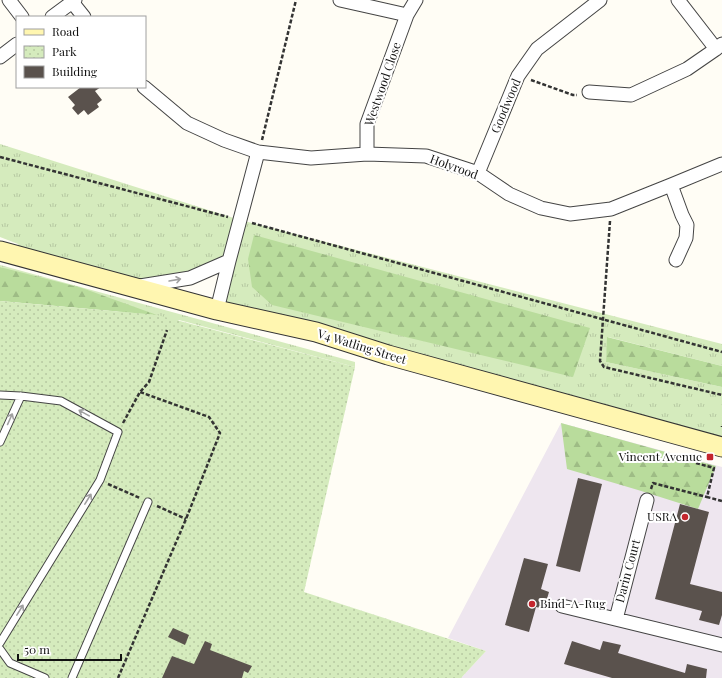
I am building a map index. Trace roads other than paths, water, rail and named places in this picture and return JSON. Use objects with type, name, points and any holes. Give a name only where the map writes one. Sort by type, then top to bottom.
[{"type":"street","points":[[9,0],[21,16]]},
{"type":"street","points":[[340,0],[407,15]]},
{"type":"street","name":"Westwood Close","points":[[367,154],[367,124],[407,15],[416,0]]},
{"type":"street","name":"Goodwood","points":[[478,174],[518,76],[537,49],[600,0]]},
{"type":"street","points":[[589,92],[631,95],[688,69],[719,47],[678,0]]},
{"type":"street","points":[[53,16],[74,1],[83,16]]},
{"type":"street","points":[[0,57],[16,45]]},
{"type":"street","name":"Holyrood","points":[[145,88],[187,123],[224,140],[258,152],[311,158],[367,154],[426,156],[478,174],[508,194],[541,208],[570,214],[610,209],[722,164]]},
{"type":"street","points":[[217,310],[258,152]]},
{"type":"street","points":[[671,185],[687,225],[686,238],[676,260]]},
{"type":"street","name":"V4 Watling Street","points":[[0,250],[217,310],[316,332],[388,355],[722,447]]},
{"type":"street","points":[[136,287],[190,278],[229,261]]},
{"type":"street","name":"Darin Court","points":[[616,619],[647,500]]},
{"type":"street","name":"Darin Court","points":[[562,606],[722,645]]},
{"type":"lane","points":[[0,395],[61,401],[118,432],[100,480],[0,643]]},
{"type":"lane","points":[[0,442],[21,396]]},
{"type":"lane","points":[[72,678],[148,502]]},
{"type":"lane","points":[[0,649],[10,663],[45,678]]},
{"type":"place","name":"Vincent Avenue","points":[[710,457]]},
{"type":"place","name":"USRA","points":[[685,517]]},
{"type":"place","name":"Bind-A-Rug","points":[[532,604]]}]
